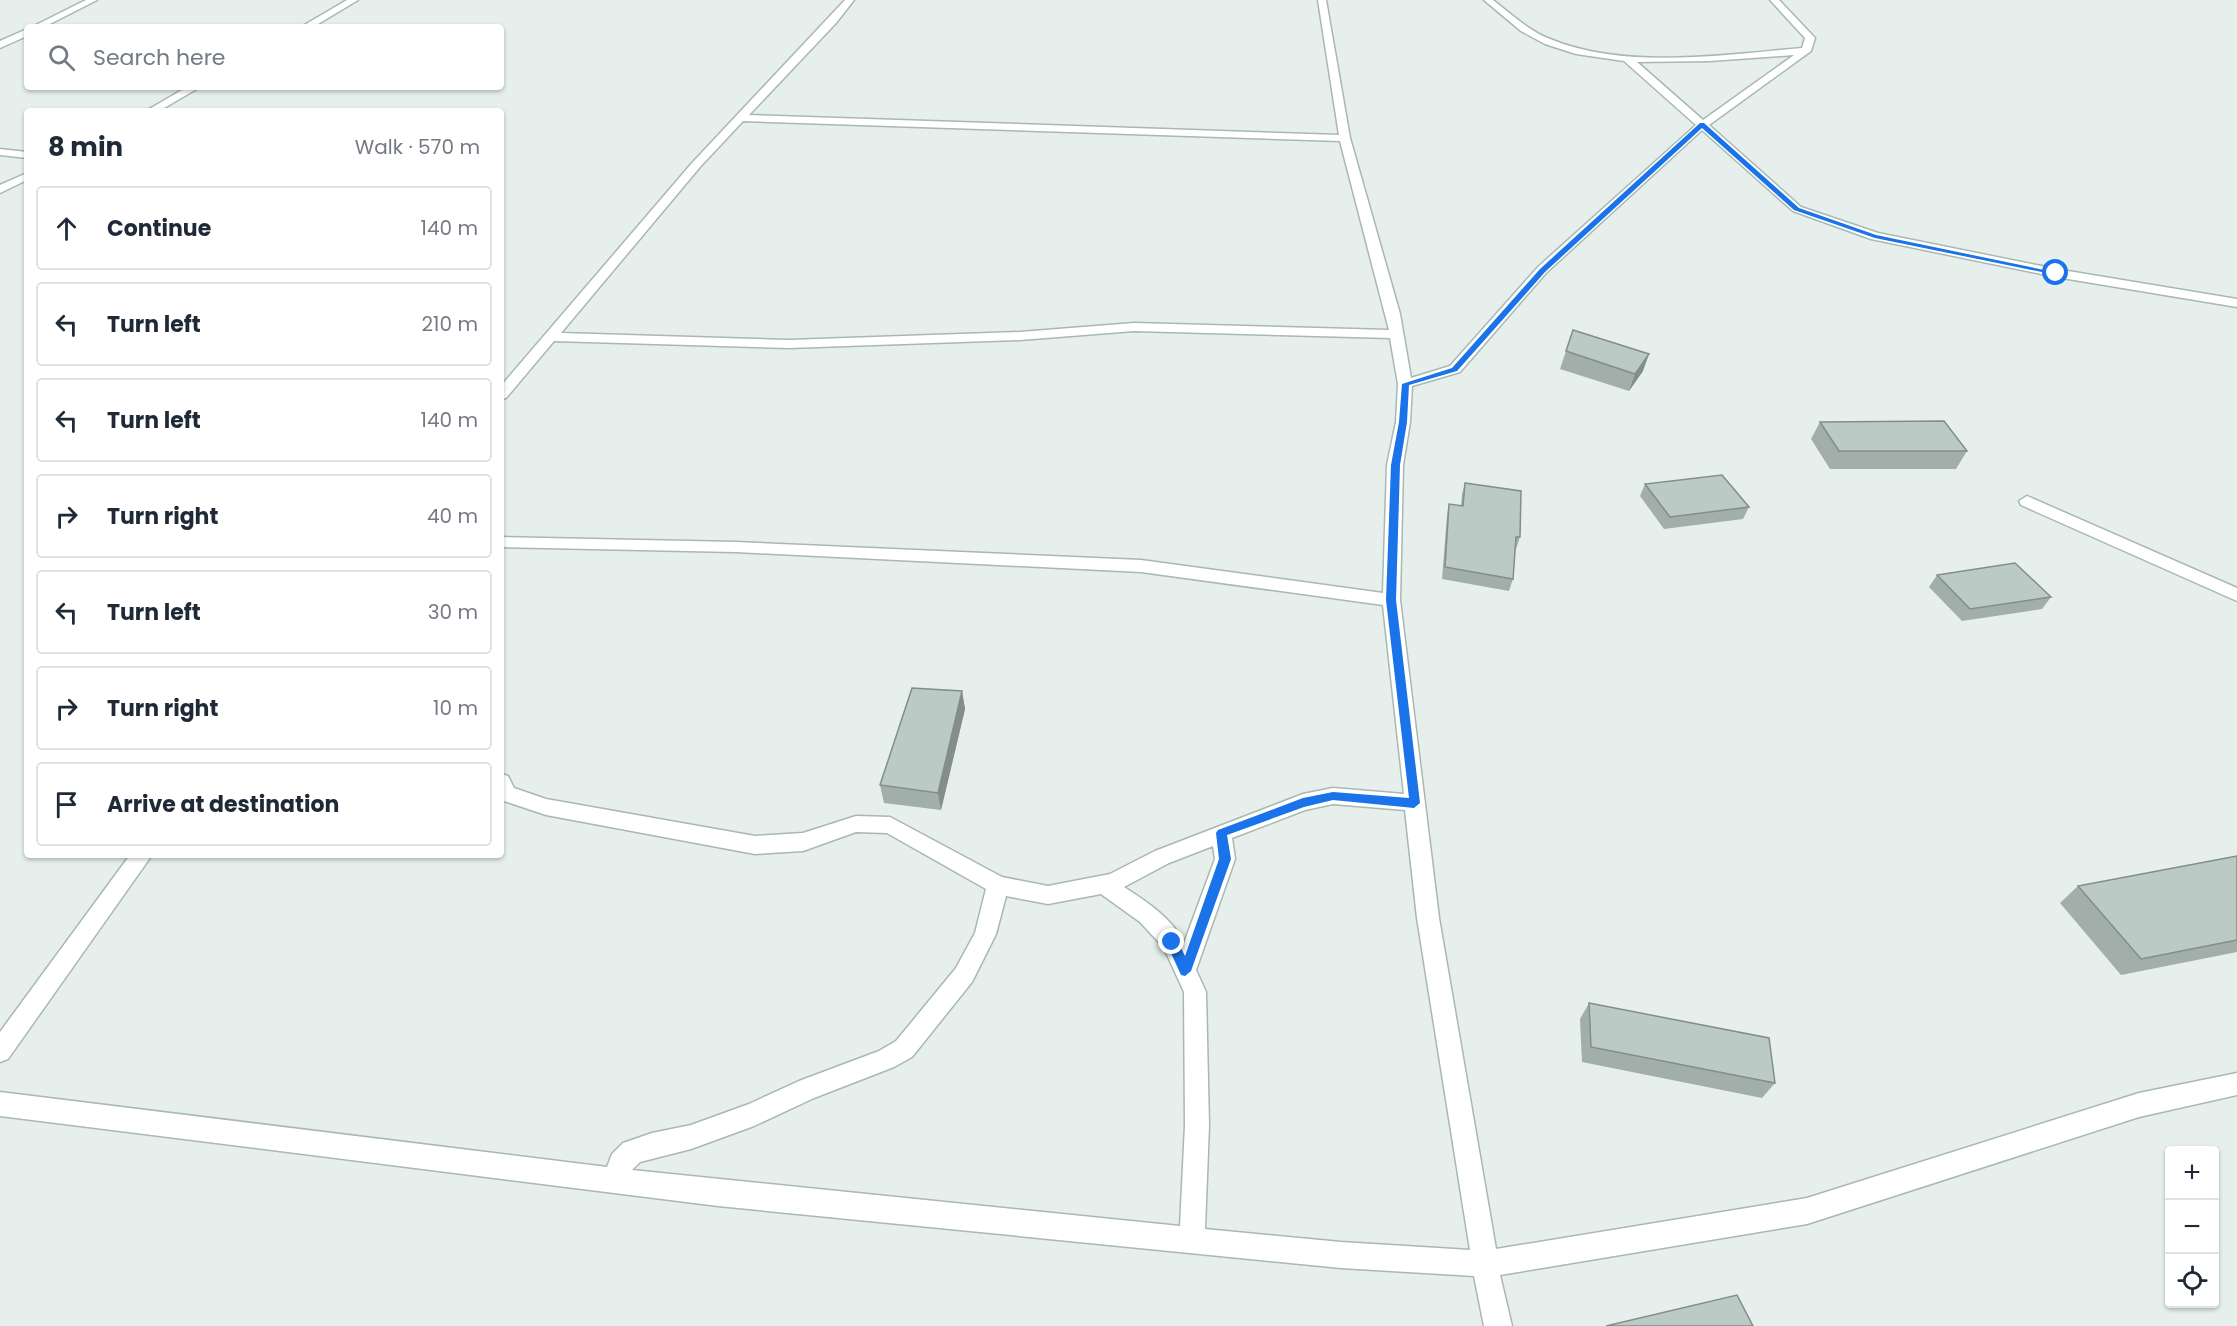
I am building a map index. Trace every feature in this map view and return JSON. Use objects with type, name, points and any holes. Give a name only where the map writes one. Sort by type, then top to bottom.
[{"type":"street","points":[[43,24],[93,0]]},
{"type":"street","points":[[311,24],[354,0]]},
{"type":"street","points":[[504,391],[738,118],[833,21],[850,0]]},
{"type":"street","points":[[1322,0],[1345,138],[1396,334],[1406,384],[1403,422],[1395,465],[1391,600],[1428,918],[1485,1264],[1498,1326]]},
{"type":"street","points":[[1488,0],[1545,41],[1564,49],[1628,59],[1706,58],[1806,51]]},
{"type":"street","points":[[1406,384],[1455,369],[1542,270],[1702,125],[1806,51],[1810,38],[1774,0]]},
{"type":"street","points":[[0,45],[24,33]]},
{"type":"street","points":[[1628,59],[1797,209],[1875,236],[2056,273],[2237,303]]},
{"type":"street","points":[[156,108],[189,90]]},
{"type":"street","points":[[738,118],[1345,138]]},
{"type":"street","points":[[0,152],[24,155]]},
{"type":"street","points":[[0,190],[24,178]]},
{"type":"street","points":[[550,337],[789,344],[1020,336],[1134,327],[1396,334]]},
{"type":"street","points":[[2027,501],[2237,595]]},
{"type":"street","points":[[504,542],[736,547],[1141,566],[1245,582],[1391,600]]},
{"type":"street","points":[[504,789],[506,794],[546,807],[755,845],[803,842],[856,824],[890,825],[998,885],[1048,895],[1114,882],[1162,857],[1303,802],[1333,796],[1414,803]]},
{"type":"street","points":[[1185,971],[1225,859],[1221,833]]},
{"type":"street","points":[[0,1052],[140,858]]},
{"type":"street","points":[[1104,884],[1148,915],[1172,942],[1195,992],[1197,1125],[1192,1240]]},
{"type":"street","points":[[614,1180],[621,1163],[632,1152],[702,1133],[754,1114],[807,1089],[886,1059],[904,1049],[964,975],[985,934],[998,885]]},
{"type":"street","points":[[0,1104],[718,1193],[1341,1255],[1485,1264],[1807,1211],[2139,1106],[2237,1084]]},
{"type":"building","points":[[1573,330],[1649,354],[1635,374],[1566,351]]},
{"type":"building","points":[[1944,421],[1967,451],[1839,451],[1820,422]]},
{"type":"building","points":[[1722,475],[1749,507],[1670,517],[1645,484]]},
{"type":"building","points":[[1465,483],[1521,491],[1520,537],[1516,537],[1513,579],[1445,567],[1449,504],[1463,506]]},
{"type":"building","points":[[2015,563],[2051,597],[1970,609],[1937,575]]},
{"type":"building","points":[[912,688],[962,691],[938,793],[880,785]]},
{"type":"building","points":[[2237,856],[2237,940],[2141,959],[2078,886]]},
{"type":"building","points":[[1589,1003],[1769,1038],[1775,1083],[1591,1047]]},
{"type":"building","points":[[1737,1295],[1753,1326],[1606,1326]]},
{"type":"route","points":[[1172,942],[1185,971],[1225,859],[1221,833],[1303,802],[1333,796],[1414,803],[1391,600],[1395,465],[1403,422],[1406,384],[1455,369],[1542,270],[1702,125],[1797,209],[1875,236],[2056,273]]}]
